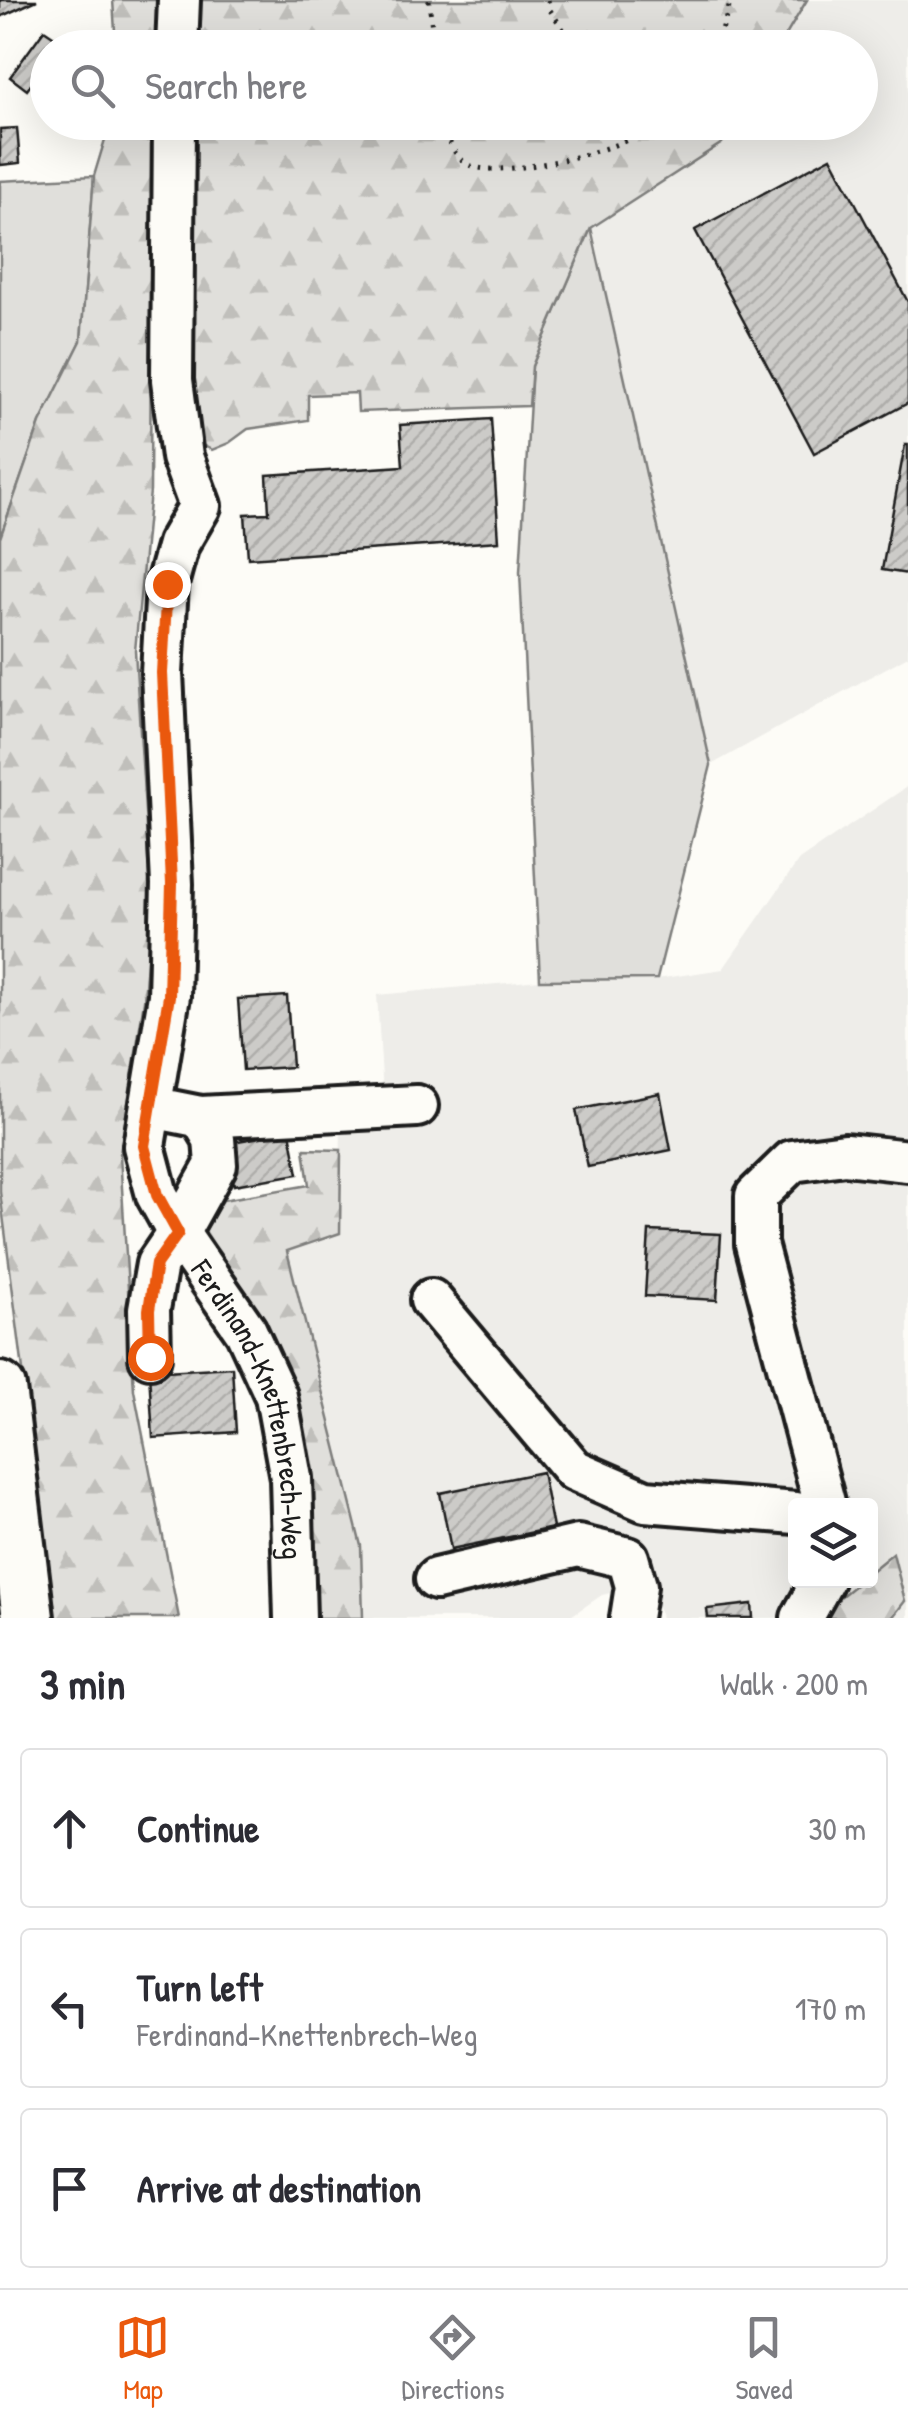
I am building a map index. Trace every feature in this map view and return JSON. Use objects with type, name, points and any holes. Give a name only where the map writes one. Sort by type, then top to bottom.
[{"type":"main road","points":[[0,1388],[28,1618]]},
{"type":"street","points":[[178,30],[179,0]]},
{"type":"street","name":"Ferdinand-Knettenbrech-Weg","points":[[174,140],[172,380],[182,457],[200,506],[178,544],[167,584],[162,673],[172,884],[169,996],[144,1146],[157,1195],[178,1233],[246,1331],[276,1396],[291,1478],[295,1618]]},
{"type":"street","points":[[150,1107],[201,1118],[417,1106]]},
{"type":"street","points":[[150,1357],[149,1310],[156,1264],[216,1164],[214,1139],[201,1118]]},
{"type":"street","points":[[823,1498],[756,1244],[756,1196],[792,1161],[845,1154],[908,1161]]},
{"type":"street","points":[[432,1300],[574,1470],[644,1501],[788,1511]]},
{"type":"street","points":[[436,1579],[578,1546],[628,1558],[636,1586],[631,1618]]},
{"type":"street","points":[[802,1618],[818,1588]]},
{"type":"path","points":[[428,0],[432,30]]},
{"type":"path","points":[[548,0],[564,30]]},
{"type":"path","points":[[723,30],[731,0]]},
{"type":"path","points":[[448,140],[452,152],[476,168],[513,168],[608,150],[625,140]]},
{"type":"shaded area","points":[[807,0],[908,0],[908,656],[711,765],[591,228],[724,140],[878,140],[878,30],[789,30]]},
{"type":"shaded area","points":[[908,786],[908,1618],[661,1618],[658,1606],[636,1587],[602,1595],[568,1618],[363,1618],[361,1546],[287,1250],[340,1233],[341,1099],[383,1095],[377,995],[540,980],[657,979],[723,969],[799,860]]},
{"type":"green space","points":[[113,0],[164,0],[163,30],[115,30]]},
{"type":"green space","points":[[188,0],[807,0],[789,30],[186,30]]},
{"type":"green space","points":[[105,140],[157,140],[150,491],[135,651],[151,906],[144,1001],[120,1154],[134,1390],[179,1618],[55,1618],[0,1192],[0,538],[40,423],[81,341],[94,176]]},
{"type":"green space","points":[[182,140],[724,140],[591,228],[532,366],[529,406],[358,412],[357,393],[308,395],[308,420],[248,429],[212,450],[198,443],[190,422]]},
{"type":"green space","points":[[94,176],[81,341],[40,423],[0,538],[0,181]]},
{"type":"green space","points":[[591,228],[711,765],[657,979],[540,980],[520,572],[532,366]]},
{"type":"green space","points":[[304,1149],[341,1150],[340,1233],[287,1251],[361,1546],[363,1618],[307,1618],[259,1325],[240,1286],[204,1233],[223,1200],[309,1185]]},
{"type":"green space","points":[[893,1553],[905,1601],[892,1618],[825,1618],[834,1602],[851,1588],[878,1588],[878,1565]]},
{"type":"building","points":[[0,0],[37,0],[0,17]]},
{"type":"building","points":[[30,49],[27,90],[10,77]]},
{"type":"building","points":[[17,128],[20,163],[0,165],[0,129]]},
{"type":"building","points":[[831,157],[908,302],[908,403],[814,453],[695,230]]},
{"type":"building","points":[[491,419],[499,541],[248,558],[245,514],[269,513],[267,475],[403,466],[400,425]]},
{"type":"building","points":[[908,445],[908,574],[882,570]]},
{"type":"building","points":[[287,996],[292,1067],[243,1070],[238,999]]},
{"type":"building","points":[[660,1093],[671,1150],[588,1167],[576,1110]]},
{"type":"building","points":[[290,1132],[298,1174],[234,1185],[226,1143]]},
{"type":"building","points":[[649,1231],[721,1234],[717,1300],[645,1296]]},
{"type":"building","points":[[232,1367],[236,1432],[153,1438],[149,1372]]},
{"type":"building","points":[[542,1472],[553,1528],[451,1549],[440,1493]]},
{"type":"building","points":[[752,1604],[753,1618],[708,1618],[707,1609]]},
{"type":"route","points":[[150,1357],[149,1310],[156,1264],[178,1233],[157,1195],[144,1146],[169,996],[172,884],[162,673],[167,584]]}]
